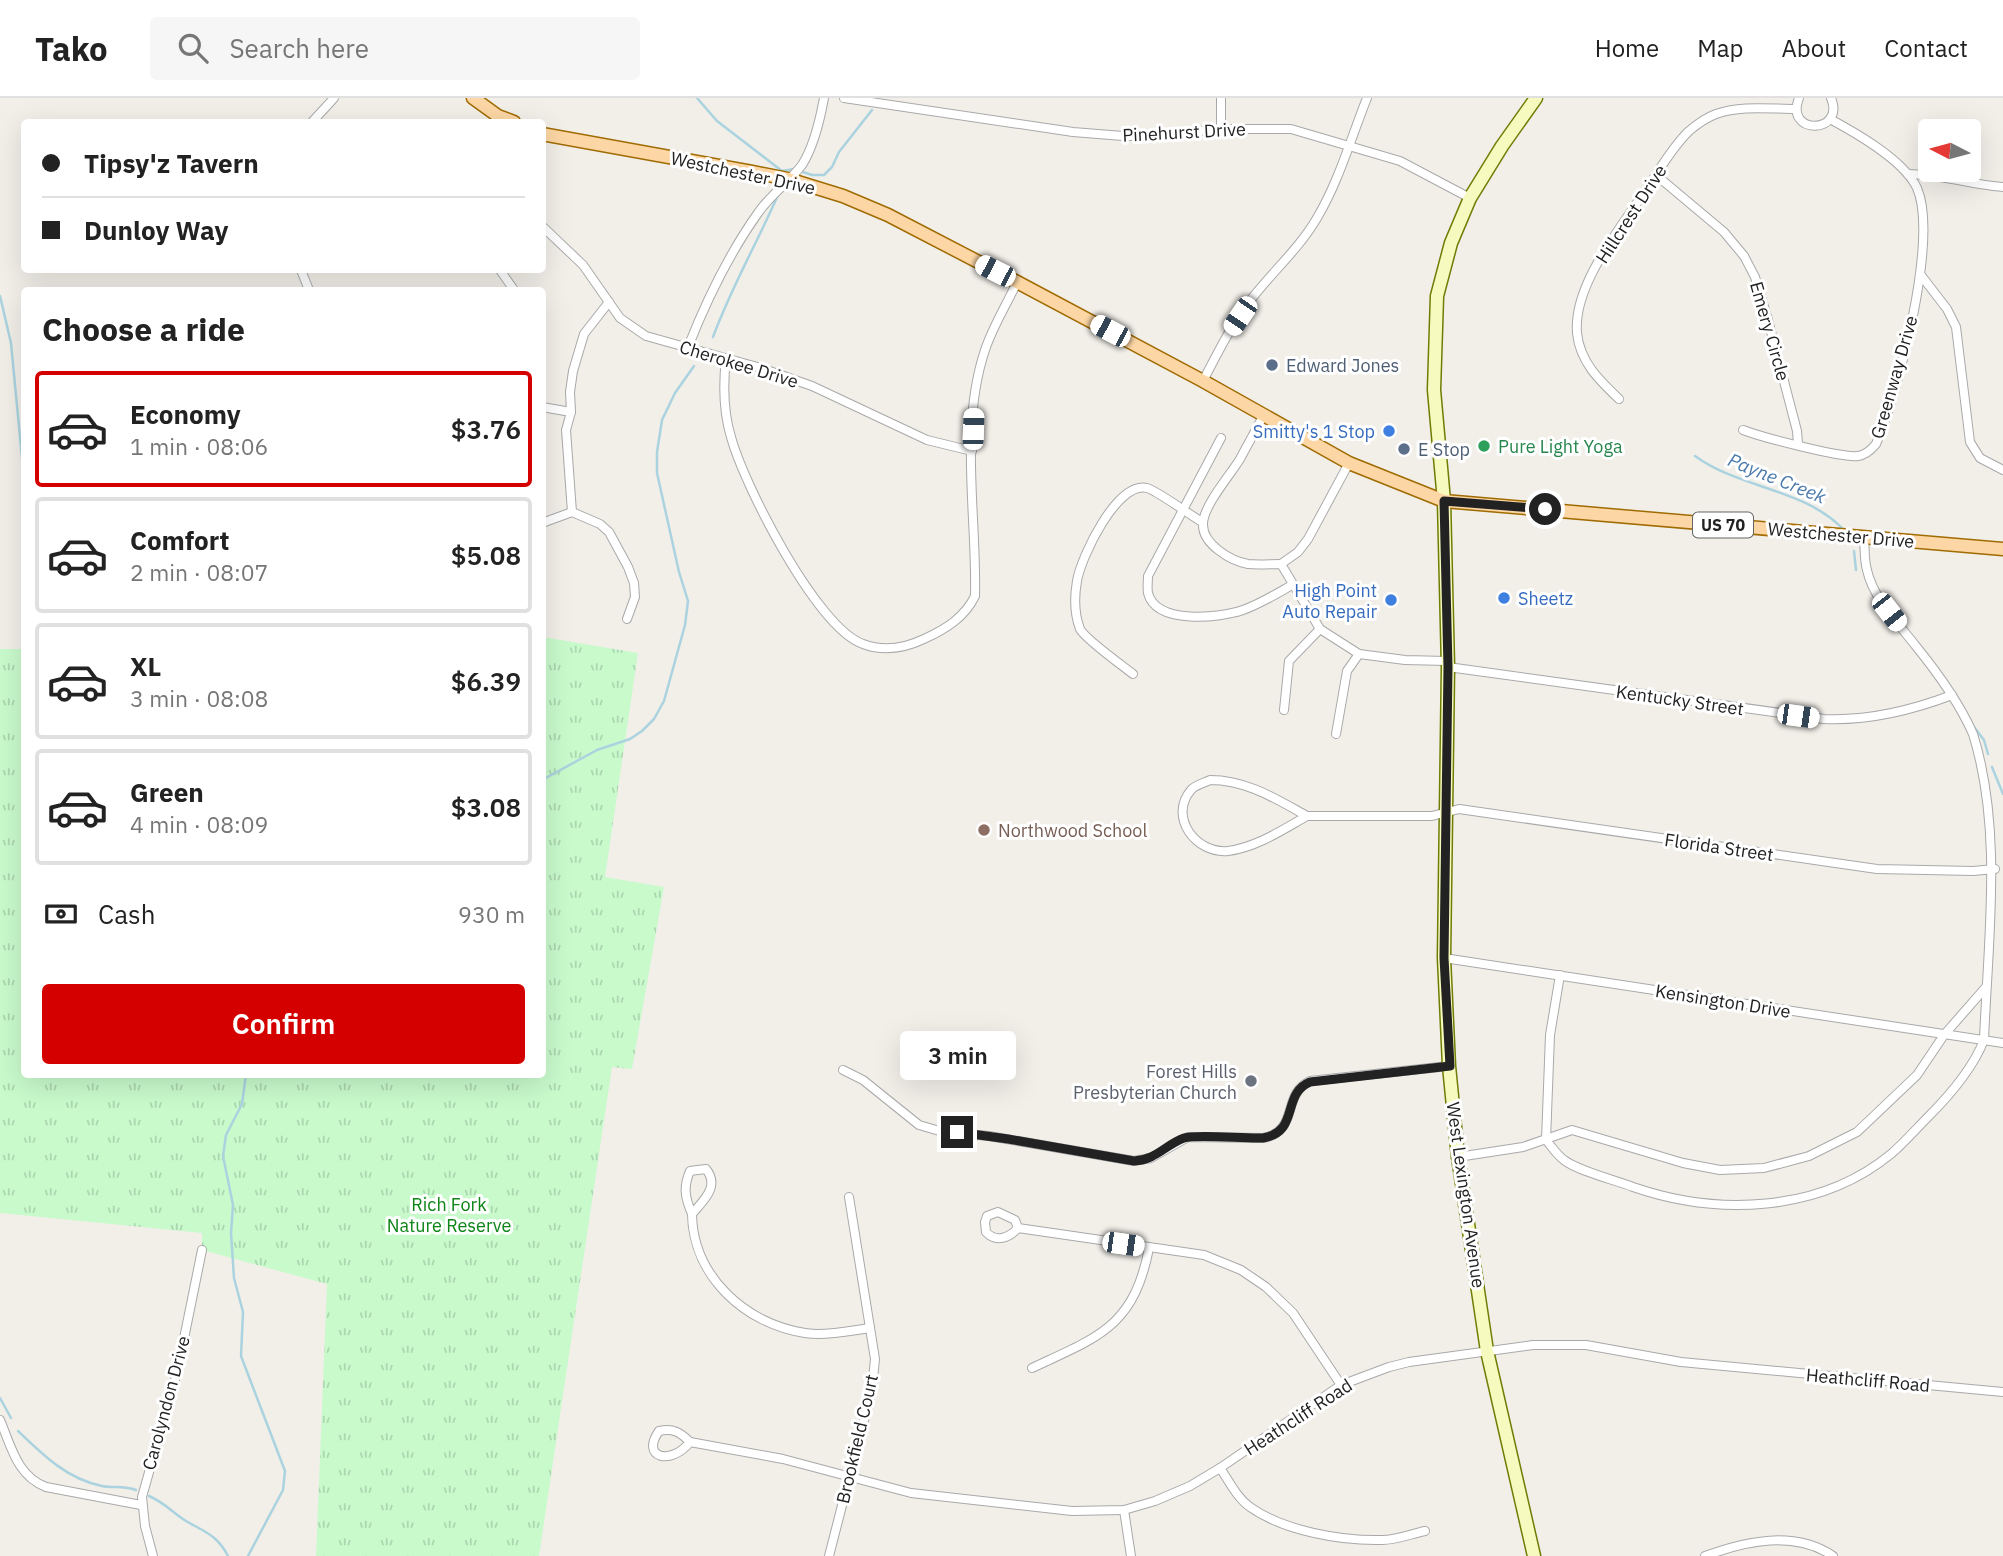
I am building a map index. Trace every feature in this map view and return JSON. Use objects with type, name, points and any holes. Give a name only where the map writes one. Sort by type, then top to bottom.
[{"type":"main road","points":[[473,98],[506,119]]},
{"type":"main road","name":"Westchester Drive","points":[[546,135],[788,179],[843,196],[888,215],[1017,282],[1203,381],[1349,463],[1444,501],[2003,549]]},
{"type":"street","points":[[315,119],[334,98]]},
{"type":"street","points":[[688,347],[728,258],[758,212],[802,164],[820,120],[824,98]]},
{"type":"street","name":"Pinehurst Drive","points":[[844,98],[1060,130],[1123,136],[1221,129],[1291,129],[1400,160],[1470,198]]},
{"type":"street","points":[[1221,129],[1222,98]]},
{"type":"street","points":[[1203,381],[1249,302],[1318,217],[1367,98]]},
{"type":"street","name":"West Lexington Avenue","points":[[1534,1556],[1487,1351],[1458,1157],[1450,1066],[1444,958],[1448,664],[1444,501],[1434,390],[1437,296],[1451,243],[1470,198],[1536,98]]},
{"type":"street","points":[[1798,98],[1796,109],[1801,121],[1813,127],[1830,119],[1833,107],[1830,98]]},
{"type":"street","name":"Hillcrest Drive","points":[[1619,399],[1590,369],[1582,354],[1577,333],[1584,296],[1599,261],[1690,129],[1717,113],[1747,109],[1796,109]]},
{"type":"street","name":"Greenway Drive","points":[[1743,430],[1853,456],[1865,454],[1876,444],[1909,333],[1923,240],[1921,201],[1916,187],[1893,158],[1830,119]]},
{"type":"street","points":[[1908,174],[1937,175],[2003,187]]},
{"type":"street","name":"Emery Circle","points":[[1656,175],[1724,232],[1744,256],[1755,277],[1768,320],[1798,444]]},
{"type":"street","name":"Cherokee Drive","points":[[546,230],[583,265],[620,318],[646,336],[812,386],[927,440],[972,451]]},
{"type":"street","points":[[1920,274],[1947,309],[1956,327],[1970,442],[1980,457],[2003,470]]},
{"type":"street","points":[[726,358],[724,398],[730,436],[739,462],[760,509],[806,585],[841,630],[863,645],[895,649],[915,644],[942,631],[969,609],[975,596],[972,451],[974,408],[985,351],[1017,282]]},
{"type":"street","points":[[572,512],[566,430],[571,412],[573,371],[584,334],[609,302]]},
{"type":"street","points":[[546,408],[571,412]]},
{"type":"street","points":[[1263,416],[1202,522],[1204,533],[1213,546],[1227,555],[1246,564],[1281,564],[1298,552],[1308,539],[1349,463]]},
{"type":"street","points":[[1221,438],[1148,576],[1148,594],[1163,610],[1186,617],[1221,615],[1255,605],[1292,584]]},
{"type":"street","points":[[1133,674],[1081,632],[1074,607],[1077,579],[1086,549],[1115,505],[1134,489],[1148,488],[1202,522]]},
{"type":"street","points":[[546,522],[572,512],[600,524],[609,532],[634,583],[635,597],[627,620]]},
{"type":"street","points":[[1560,975],[1550,1035],[1546,1140],[1564,1161],[1650,1192],[1689,1202],[1736,1206],[1797,1198],[1859,1175],[1889,1155],[1935,1110],[1979,1052],[1984,1040],[1995,869],[1992,808],[1984,769],[1973,734],[1952,695],[1876,591],[1867,570],[1864,538]]},
{"type":"street","points":[[1281,564],[1320,629],[1359,654],[1348,671],[1336,734]]},
{"type":"street","points":[[1284,710],[1289,662],[1320,629]]},
{"type":"street","name":"Kentucky Street","points":[[1359,654],[1448,664],[1824,719],[1848,720],[1914,709],[1952,695]]},
{"type":"street","points":[[1210,780],[1230,780],[1260,790],[1307,817],[1256,844],[1222,850],[1201,845],[1189,834],[1184,821],[1184,804],[1192,788],[1210,780]]},
{"type":"street","name":"Florida Street","points":[[1307,817],[1432,816],[1459,809],[1877,869],[1995,869]]},
{"type":"street","name":"Kensington Drive","points":[[1444,958],[2003,1044]]},
{"type":"street","points":[[1458,1157],[1523,1147],[1572,1130],[1683,1163],[1720,1170],[1764,1167],[1809,1156],[1857,1132],[1917,1075],[1944,1035],[1986,987]]},
{"type":"street","points":[[843,1070],[863,1080],[919,1125],[930,1129],[1134,1161],[1151,1158],[1188,1137],[1263,1138],[1274,1135],[1282,1130],[1288,1119],[1297,1090],[1310,1082],[1450,1066]]},
{"type":"street","points":[[692,1214],[710,1191],[712,1177],[706,1169],[690,1171],[687,1178],[685,1199],[692,1214],[695,1243],[704,1265],[724,1291],[746,1310],[775,1326],[807,1333],[834,1333],[870,1328]]},
{"type":"street","name":"Brookfield Court","points":[[828,1556],[872,1389],[875,1359],[849,1197]]},
{"type":"street","points":[[1018,1228],[1205,1255],[1241,1269],[1266,1287],[1293,1313],[1341,1385]]},
{"type":"street","points":[[1032,1368],[1081,1347],[1106,1332],[1133,1298],[1144,1275],[1149,1248]]},
{"type":"street","name":"Carolyndon Drive","points":[[153,1556],[141,1505],[143,1488],[177,1373],[202,1250]]},
{"type":"street","name":"Heathcliff Road","points":[[690,1442],[679,1454],[671,1457],[662,1456],[652,1447],[659,1431],[670,1428],[690,1442],[783,1459],[911,1493],[1072,1511],[1125,1510],[1188,1487],[1341,1385],[1389,1367],[1487,1351],[1533,1345],[1586,1345],[1681,1362],[2003,1392]]},
{"type":"street","points":[[0,1420],[21,1468],[34,1483],[141,1505]]},
{"type":"street","points":[[1220,1468],[1250,1507],[1291,1527],[1334,1536],[1383,1540],[1425,1531]]},
{"type":"street","points":[[1125,1510],[1131,1556]]},
{"type":"street","points":[[1705,1556],[1750,1542],[1776,1540],[1803,1543],[1833,1556]]},
{"type":"green space","name":"Rich Fork Nature Reserve","points":[[546,638],[638,653],[605,877],[664,887],[632,1069],[612,1067],[539,1556],[316,1556],[327,1284],[202,1250],[202,1233],[0,1213],[0,649],[21,649],[21,1078],[546,1078]]},
{"type":"waterway","points":[[697,98],[717,121],[782,171]]},
{"type":"waterway","points":[[782,171],[794,169],[812,175],[824,175],[872,110]]},
{"type":"waterway","points":[[713,337],[778,195]]},
{"type":"waterway","points":[[0,296],[11,343],[21,448]]},
{"type":"waterway","points":[[546,778],[597,750],[630,739],[654,719],[664,701],[685,625],[688,601],[657,473],[657,452],[662,420],[675,393],[694,366]]},
{"type":"waterway","name":"Payne Creek","points":[[1695,456],[1732,476],[1810,505],[1844,530]]},
{"type":"waterway","name":"Payne Creek","points":[[1854,551],[1856,570]]},
{"type":"waterway","name":"Payne Creek","points":[[1974,727],[1984,740],[1988,754]]},
{"type":"waterway","name":"Payne Creek","points":[[1992,767],[2003,794]]},
{"type":"waterway","points":[[245,1078],[242,1104],[226,1135],[223,1156],[233,1205],[231,1233],[234,1278],[243,1312],[241,1356],[285,1471],[283,1490],[248,1556]]},
{"type":"waterway","points":[[0,1398],[11,1418]]},
{"type":"waterway","points":[[18,1431],[46,1457],[78,1478],[102,1486],[136,1490]]},
{"type":"waterway","points":[[149,1496],[210,1535],[228,1556]]},
{"type":"place","name":"Edward Jones","points":[[1272,365]]},
{"type":"place","name":"Smitty's 1 Stop","points":[[1389,431]]},
{"type":"place","name":"Pure Light Yoga","points":[[1484,446]]},
{"type":"place","name":"E Stop","points":[[1404,449]]},
{"type":"place","name":"Sheetz","points":[[1504,598]]},
{"type":"place","name":"High Point Auto Repair","points":[[1391,600]]},
{"type":"place","name":"Northwood School","points":[[984,830]]},
{"type":"place","name":"Forest Hills Presbyterian Church","points":[[1251,1081]]},
{"type":"route","points":[[957,1132],[1144,1161],[1188,1137],[1270,1137],[1282,1130],[1297,1090],[1310,1082],[1450,1066],[1444,958],[1448,667],[1444,501],[1545,509]]}]
